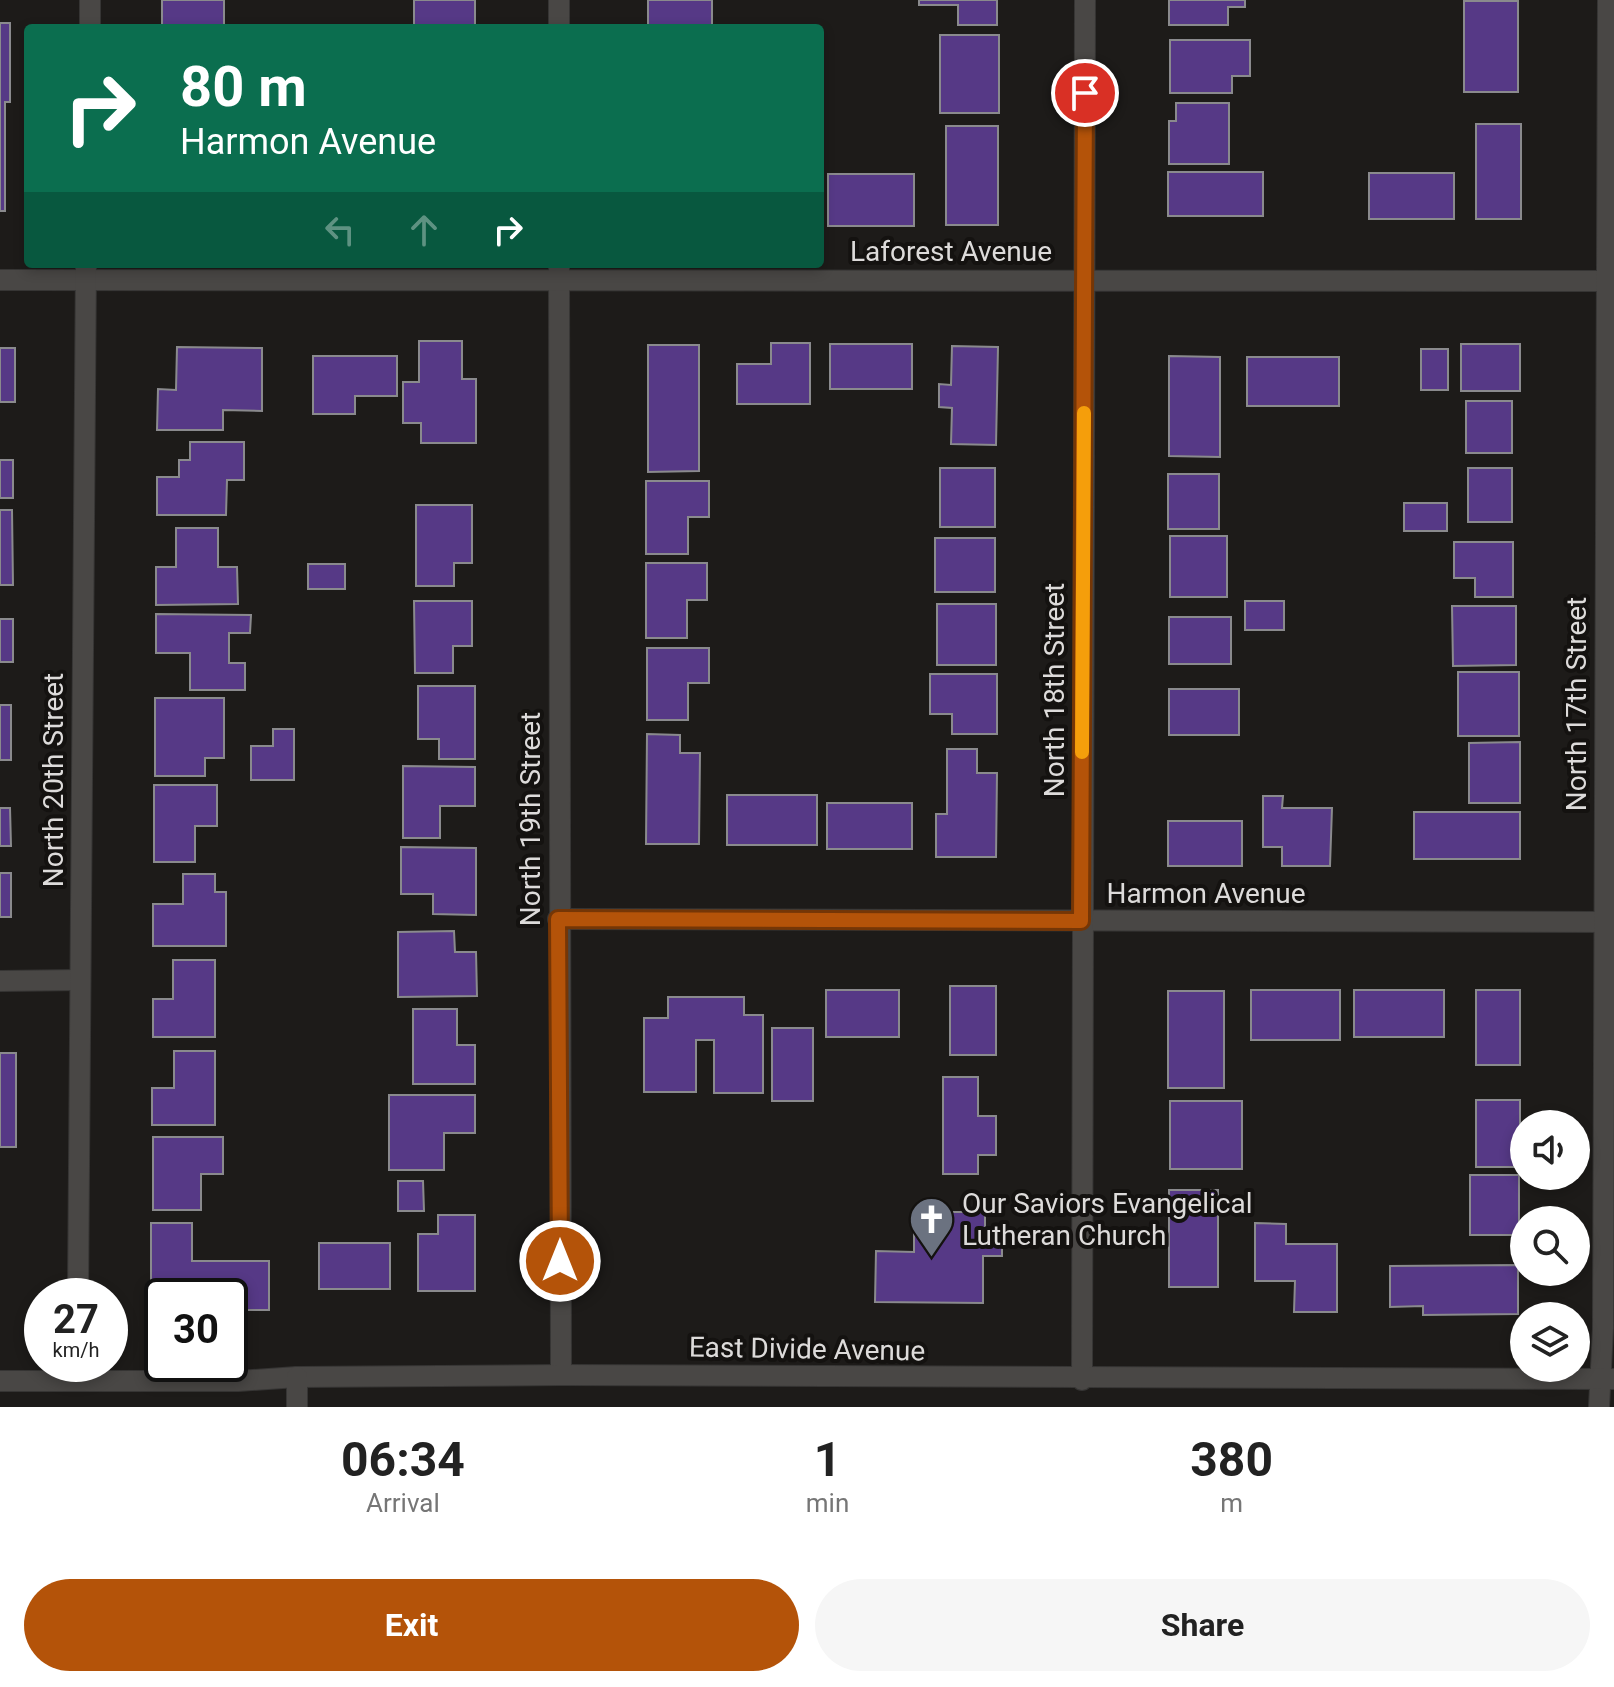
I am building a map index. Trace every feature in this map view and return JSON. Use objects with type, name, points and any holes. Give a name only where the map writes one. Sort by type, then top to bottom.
[{"type":"street","points":[[90,0],[90,24]]},
{"type":"street","points":[[559,0],[559,24]]},
{"type":"street","name":"North 18th Street","points":[[1082,1380],[1085,0]]},
{"type":"street","name":"North 17th Street","points":[[1599,1407],[1608,1379],[1608,0]]},
{"type":"street","name":"Laforest Avenue","points":[[0,280],[85,272],[559,272],[1610,281]]},
{"type":"street","name":"North 20th Street","points":[[78,1278],[85,272]]},
{"type":"street","name":"North 19th Street","points":[[559,272],[561,1375]]},
{"type":"street","name":"Harmon Avenue","points":[[558,919],[1609,922]]},
{"type":"street","points":[[0,981],[80,980]]},
{"type":"street","name":"East Divide Avenue","points":[[128,1375],[238,1381],[297,1377],[561,1375],[1082,1380],[1608,1379]]},
{"type":"street","points":[[297,1377],[297,1407]]},
{"type":"street","name":"East Divide Avenue","points":[[0,1381],[24,1378]]},
{"type":"building","points":[[162,0],[224,0],[224,24],[162,24]]},
{"type":"building","points":[[414,0],[475,0],[475,24],[414,24]]},
{"type":"building","points":[[648,0],[712,0],[712,24],[648,24]]},
{"type":"building","points":[[919,0],[997,0],[997,25],[958,25],[958,5],[919,5]]},
{"type":"building","points":[[1169,0],[1245,0],[1245,7],[1228,7],[1228,25],[1169,25]]},
{"type":"building","points":[[1464,1],[1518,1],[1518,92],[1464,92]]},
{"type":"building","points":[[0,23],[10,23],[10,102],[5,102],[5,211],[0,211]]},
{"type":"building","points":[[940,35],[999,35],[999,113],[940,113]]},
{"type":"building","points":[[1170,40],[1250,40],[1250,76],[1232,76],[1232,93],[1170,93]]},
{"type":"building","points":[[1176,103],[1229,103],[1229,164],[1169,164],[1169,121],[1176,121]]},
{"type":"building","points":[[1476,124],[1521,124],[1521,219],[1476,219]]},
{"type":"building","points":[[946,126],[998,126],[998,225],[946,225]]},
{"type":"building","points":[[1168,172],[1263,172],[1263,216],[1168,216]]},
{"type":"building","points":[[1369,173],[1454,173],[1454,219],[1369,219]]},
{"type":"building","points":[[828,174],[914,174],[914,226],[828,226]]},
{"type":"building","points":[[419,341],[462,341],[462,379],[476,379],[476,443],[421,443],[421,423],[403,423],[403,382],[419,382]]},
{"type":"building","points":[[771,343],[810,343],[810,404],[737,404],[737,364],[771,364]]},
{"type":"building","points":[[830,344],[912,344],[912,389],[830,389]]},
{"type":"building","points":[[1461,344],[1520,344],[1520,391],[1461,391]]},
{"type":"building","points":[[648,345],[699,345],[699,471],[648,472]]},
{"type":"building","points":[[952,346],[998,347],[996,445],[951,444],[952,408],[939,407],[939,384],[951,385]]},
{"type":"building","points":[[177,347],[262,348],[262,411],[223,410],[223,430],[157,430],[158,389],[176,390]]},
{"type":"building","points":[[0,348],[15,348],[15,402],[0,402]]},
{"type":"building","points":[[1421,349],[1448,349],[1448,390],[1421,390]]},
{"type":"building","points":[[313,356],[397,356],[397,396],[355,396],[355,414],[313,414]]},
{"type":"building","points":[[1169,356],[1220,357],[1220,457],[1169,456]]},
{"type":"building","points":[[1247,357],[1339,357],[1339,406],[1247,406]]},
{"type":"building","points":[[1466,401],[1512,401],[1512,453],[1466,453]]},
{"type":"building","points":[[190,442],[244,442],[244,480],[227,480],[226,515],[157,515],[157,477],[179,477],[179,460],[190,460]]},
{"type":"building","points":[[0,460],[13,460],[13,498],[0,498]]},
{"type":"building","points":[[940,468],[995,468],[995,527],[940,527]]},
{"type":"building","points":[[1468,468],[1512,468],[1512,522],[1468,522]]},
{"type":"building","points":[[1168,474],[1219,474],[1219,529],[1168,529]]},
{"type":"building","points":[[646,481],[709,481],[709,517],[688,517],[688,554],[646,554]]},
{"type":"building","points":[[1404,503],[1447,503],[1447,531],[1404,531]]},
{"type":"building","points":[[416,505],[472,505],[472,563],[454,563],[454,586],[416,586]]},
{"type":"building","points":[[0,510],[12,510],[13,585],[0,585]]},
{"type":"building","points":[[176,528],[218,528],[218,567],[237,567],[238,604],[156,605],[156,567],[176,567]]},
{"type":"building","points":[[1170,536],[1227,536],[1227,597],[1170,597]]},
{"type":"building","points":[[935,538],[995,538],[995,592],[935,592]]},
{"type":"building","points":[[1454,542],[1513,542],[1513,597],[1475,597],[1475,578],[1454,578]]},
{"type":"building","points":[[646,563],[707,563],[707,600],[687,600],[687,638],[646,638]]},
{"type":"building","points":[[308,564],[345,564],[345,589],[308,589]]},
{"type":"building","points":[[414,601],[472,601],[472,646],[453,646],[453,673],[415,673]]},
{"type":"building","points":[[1245,601],[1284,601],[1284,630],[1245,630]]},
{"type":"building","points":[[937,604],[996,604],[996,665],[937,665]]},
{"type":"building","points":[[1452,606],[1516,606],[1516,665],[1453,666]]},
{"type":"building","points":[[156,614],[251,615],[250,633],[229,633],[229,663],[245,663],[245,690],[190,690],[190,653],[156,653]]},
{"type":"building","points":[[1169,617],[1231,617],[1231,664],[1169,664]]},
{"type":"building","points":[[0,619],[13,619],[13,662],[0,662]]},
{"type":"building","points":[[647,648],[709,648],[709,683],[688,683],[688,720],[647,720]]},
{"type":"building","points":[[1458,672],[1519,672],[1519,736],[1458,736]]},
{"type":"building","points":[[930,674],[997,674],[997,734],[952,734],[952,714],[930,714]]},
{"type":"building","points":[[418,686],[475,686],[475,759],[439,759],[439,739],[418,739]]},
{"type":"building","points":[[1169,689],[1239,689],[1239,735],[1169,735]]},
{"type":"building","points":[[155,698],[224,698],[224,758],[205,758],[205,776],[155,776]]},
{"type":"building","points":[[0,705],[11,705],[11,760],[0,760]]},
{"type":"building","points":[[273,729],[294,729],[294,780],[251,780],[251,746],[273,746]]},
{"type":"building","points":[[647,734],[680,735],[680,753],[700,753],[699,844],[646,844]]},
{"type":"building","points":[[1520,742],[1520,803],[1469,803],[1469,743]]},
{"type":"building","points":[[947,749],[977,749],[977,773],[997,773],[996,857],[936,857],[936,814],[947,814]]},
{"type":"building","points":[[403,766],[475,767],[475,806],[440,806],[440,838],[403,838]]},
{"type":"building","points":[[154,785],[217,785],[217,826],[195,826],[195,862],[154,862]]},
{"type":"building","points":[[727,795],[817,795],[817,845],[727,845]]},
{"type":"building","points":[[1263,796],[1283,796],[1282,808],[1332,808],[1330,866],[1282,866],[1282,847],[1263,847]]},
{"type":"building","points":[[827,803],[912,803],[912,849],[827,849]]},
{"type":"building","points":[[0,808],[10,808],[11,846],[0,846]]},
{"type":"building","points":[[1414,812],[1520,812],[1520,859],[1414,859]]},
{"type":"building","points":[[1168,821],[1242,821],[1242,866],[1168,866]]},
{"type":"building","points":[[401,847],[476,848],[476,915],[433,914],[433,894],[401,894]]},
{"type":"building","points":[[0,873],[11,873],[11,917],[0,917]]},
{"type":"building","points":[[183,874],[215,874],[215,892],[226,892],[226,946],[153,946],[153,904],[183,904]]},
{"type":"building","points":[[454,931],[455,952],[476,952],[477,996],[398,997],[398,932]]},
{"type":"building","points":[[173,960],[215,960],[215,1037],[153,1037],[153,999],[173,999]]},
{"type":"building","points":[[950,986],[996,986],[996,1055],[950,1055]]},
{"type":"building","points":[[826,990],[899,990],[899,1037],[826,1037]]},
{"type":"building","points":[[1251,990],[1340,990],[1340,1040],[1251,1040]]},
{"type":"building","points":[[1354,990],[1444,990],[1444,1037],[1354,1037]]},
{"type":"building","points":[[1476,990],[1520,990],[1520,1065],[1476,1065]]},
{"type":"building","points":[[1168,991],[1224,991],[1224,1088],[1168,1088]]},
{"type":"building","points":[[668,997],[744,997],[744,1015],[763,1015],[763,1093],[714,1093],[714,1040],[696,1040],[696,1092],[644,1092],[644,1018],[668,1018]]},
{"type":"building","points":[[413,1009],[457,1009],[457,1045],[475,1045],[475,1084],[413,1084]]},
{"type":"building","points":[[772,1028],[813,1028],[813,1101],[772,1101]]},
{"type":"building","points":[[174,1051],[215,1051],[215,1125],[152,1125],[152,1088],[174,1088]]},
{"type":"building","points":[[0,1053],[16,1053],[16,1147],[0,1147]]},
{"type":"building","points":[[943,1077],[978,1077],[978,1116],[996,1116],[996,1155],[978,1155],[978,1174],[943,1174]]},
{"type":"building","points":[[389,1095],[475,1095],[475,1133],[444,1133],[444,1170],[389,1170]]},
{"type":"building","points":[[1476,1100],[1520,1100],[1520,1110],[1510,1110],[1510,1167],[1476,1167]]},
{"type":"building","points":[[1170,1101],[1242,1101],[1242,1169],[1170,1169]]},
{"type":"building","points":[[153,1137],[223,1137],[223,1174],[201,1174],[201,1210],[153,1210]]},
{"type":"building","points":[[1470,1175],[1510,1175],[1510,1190],[1519,1190],[1519,1206],[1510,1206],[1510,1235],[1470,1235]]},
{"type":"building","points":[[398,1181],[423,1181],[424,1211],[398,1211]]},
{"type":"building","points":[[1169,1190],[1218,1190],[1218,1287],[1169,1287]]},
{"type":"building","points":[[914,1212],[985,1212],[985,1229],[1002,1229],[1002,1256],[983,1256],[983,1303],[875,1302],[876,1251],[914,1252]]},
{"type":"building","points":[[438,1215],[475,1215],[475,1291],[418,1291],[418,1234],[438,1234]]},
{"type":"building","points":[[151,1223],[192,1223],[192,1261],[269,1261],[269,1310],[248,1310],[248,1278],[151,1278]]},
{"type":"building","points":[[1255,1223],[1286,1224],[1286,1244],[1337,1244],[1337,1312],[1294,1312],[1295,1281],[1255,1281]]},
{"type":"building","points":[[319,1243],[390,1243],[390,1289],[319,1289]]},
{"type":"building","points":[[1510,1265],[1510,1286],[1518,1286],[1518,1302],[1510,1302],[1510,1314],[1423,1315],[1423,1306],[1390,1307],[1390,1266]]},
{"type":"slow traffic","points":[[1082,752],[1084,413]]},
{"type":"place","name":"Our Saviors Evangelical Lutheran Church","points":[[931,1258]]},
{"type":"route","points":[[560,1261],[558,919],[1081,921],[1085,93]]}]
